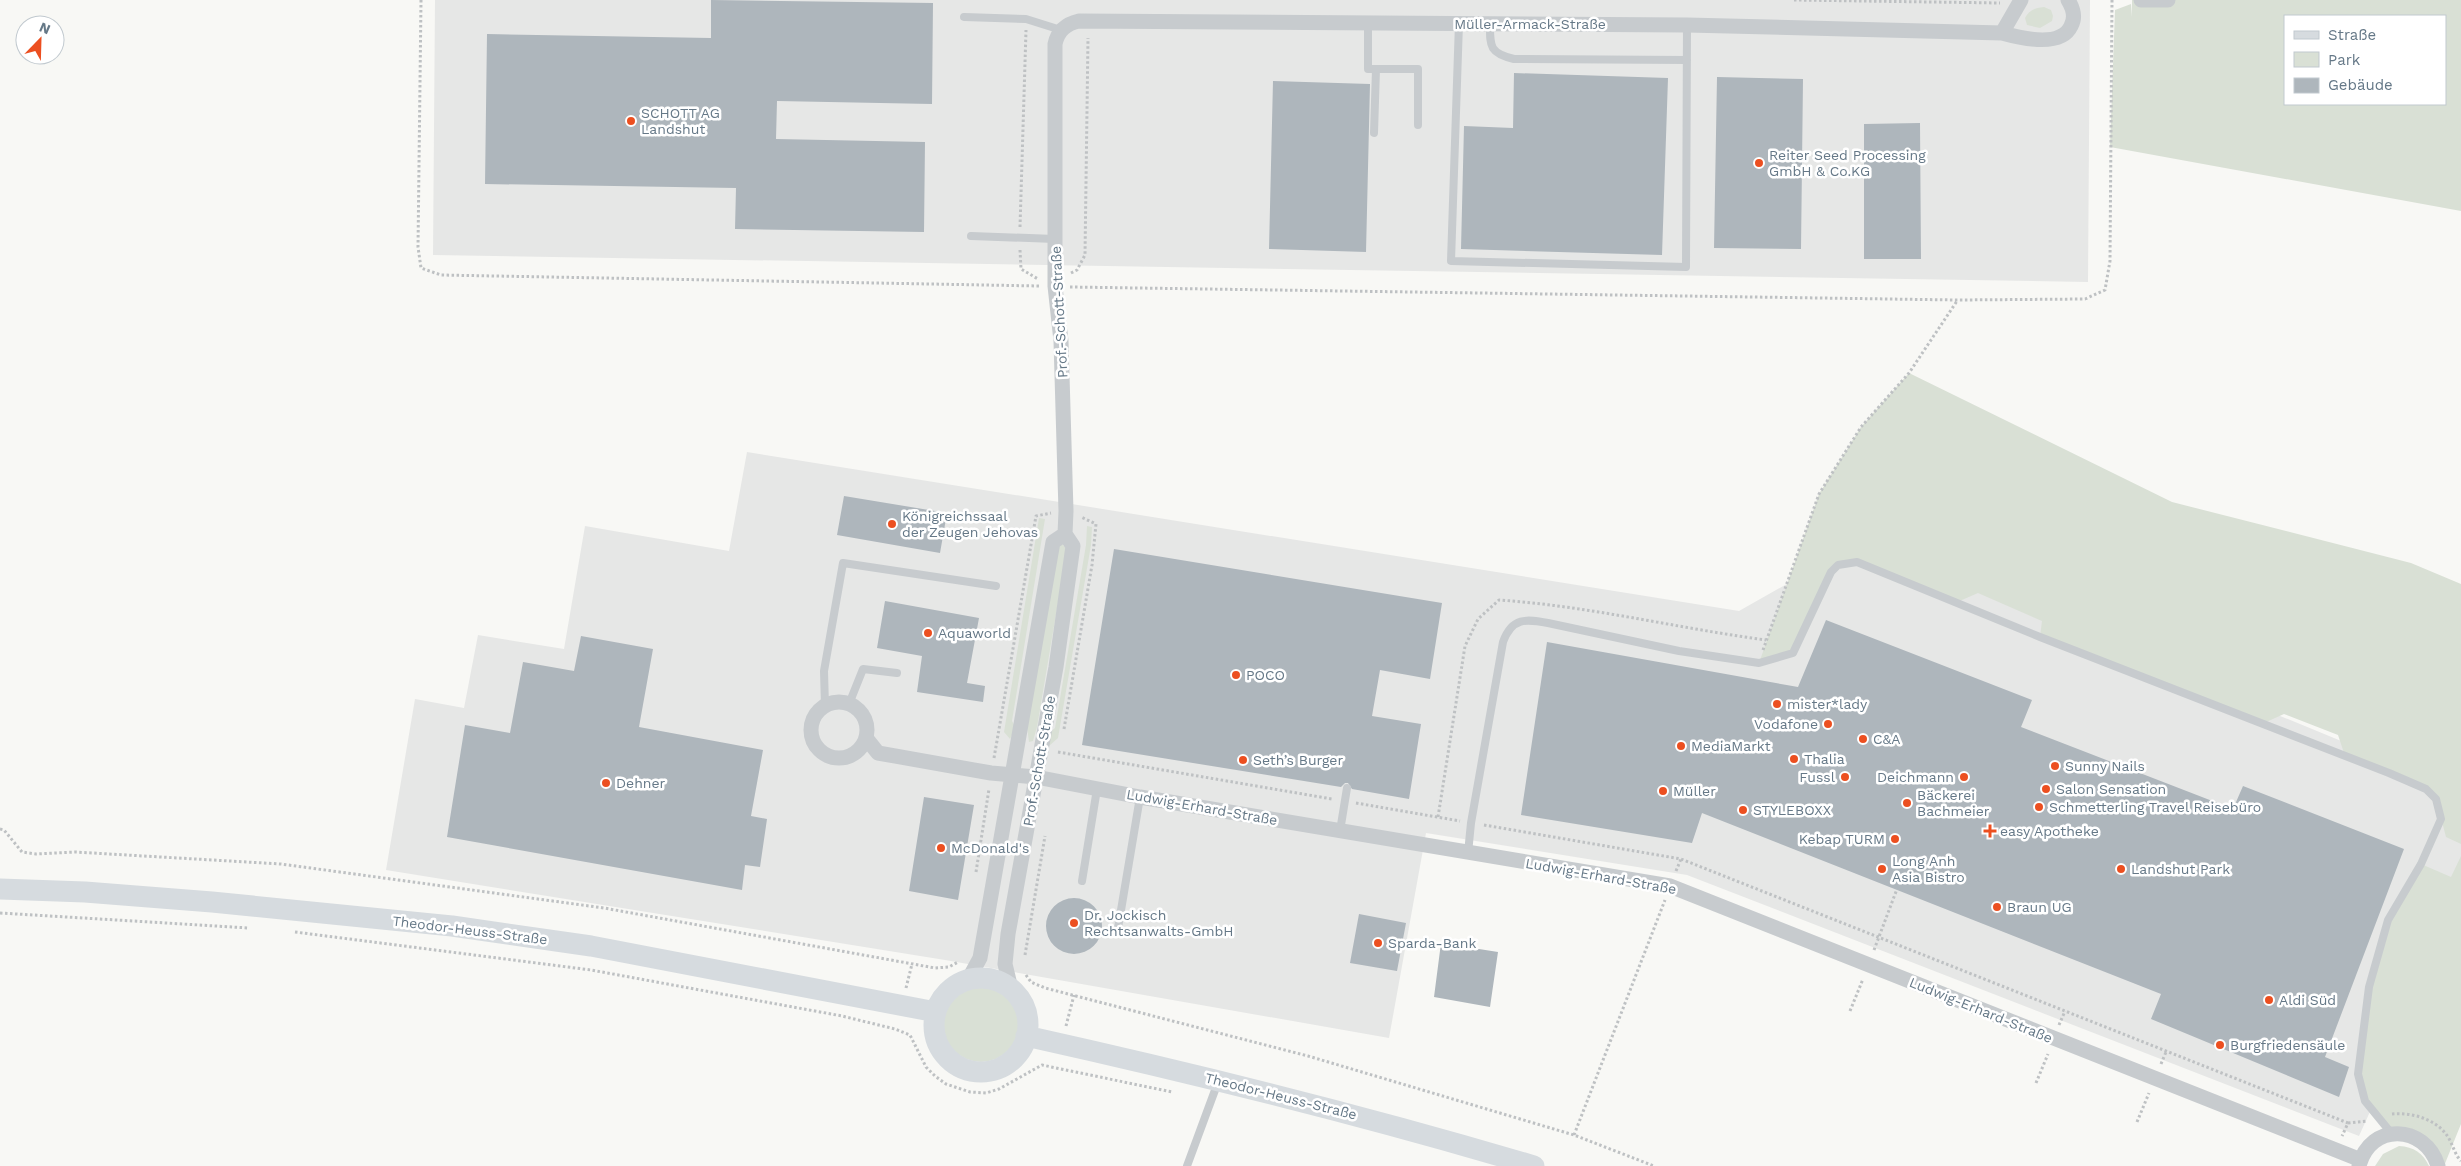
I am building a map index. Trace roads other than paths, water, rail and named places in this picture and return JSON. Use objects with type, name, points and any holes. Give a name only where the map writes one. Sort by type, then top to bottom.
[{"type":"main road","name":"Theodor-Heuss-Straße","points":[[0,889],[85,892],[202,901],[452,926],[600,948],[936,1012]]},
{"type":"main road","points":[[990,979],[1011,989],[1025,1010],[1026,1036],[1017,1055],[1005,1065],[990,1071],[969,1070],[950,1061],[940,1048],[934,1033],[936,1012],[948,992],[968,980],[990,979]]},
{"type":"main road","name":"Theodor-Heuss-Straße","points":[[1026,1036],[1219,1080],[1397,1125],[1534,1166]]},
{"type":"street","points":[[2002,32],[2021,0]]},
{"type":"street","name":"Müller-Armack-Straße","points":[[1061,30],[1069,23],[1079,21],[1368,22],[1687,25],[2002,32],[2025,39],[2058,38],[2069,32],[2074,20],[2073,9],[2068,0]]},
{"type":"street","points":[[2141,0],[2168,0]]},
{"type":"street","name":"Prof.-Schott-Straße","points":[[1011,989],[1006,973],[1005,956],[1056,667],[1073,546],[1065,534],[1065,441],[1061,341],[1055,286],[1055,44],[1061,30]]},
{"type":"street","name":"Prof.-Schott-Straße","points":[[968,980],[978,965],[982,952],[1053,542],[1065,534]]},
{"type":"street","points":[[833,703],[849,704],[856,708],[865,722],[866,738],[857,751],[842,758],[827,755],[820,751],[812,737],[811,729],[816,714],[825,706],[833,703]]},
{"type":"street","name":"Ludwig-Erhard-Straße","points":[[866,738],[878,753],[991,773],[1036,777],[1140,798],[1670,886],[2360,1163]]},
{"type":"street","points":[[2360,1163],[2373,1142],[2392,1134],[2405,1134],[2423,1142],[2435,1156],[2438,1166]]},
{"type":"lane","points":[[964,17],[1026,19],[1061,30]]},
{"type":"lane","points":[[1368,22],[1368,69],[1418,69],[1418,124]]},
{"type":"lane","points":[[1459,23],[1451,261],[1686,266],[1687,25]]},
{"type":"lane","points":[[1490,24],[1493,50],[1501,56],[1514,58],[1687,60]]},
{"type":"lane","points":[[1374,133],[1376,69]]},
{"type":"lane","points":[[971,236],[1055,239]]},
{"type":"lane","points":[[1468,853],[1471,823],[1503,642],[1507,631],[1516,623],[1529,620],[1679,651],[1759,663],[1793,653],[1831,572],[1838,565],[1857,562],[2426,789],[2436,799],[2441,819],[2421,864],[2388,920],[2369,987],[2358,1065],[2358,1074],[2365,1101],[2392,1134]]},
{"type":"lane","points":[[825,706],[824,671],[843,563],[996,586]]},
{"type":"lane","points":[[849,704],[863,669],[897,672]]},
{"type":"lane","points":[[1082,882],[1097,788]]},
{"type":"lane","points":[[1340,831],[1347,788]]},
{"type":"lane","points":[[1118,928],[1140,798]]},
{"type":"lane","points":[[1187,1166],[1219,1080]]},
{"type":"place","name":"SCHOTT AG Landshut","points":[[631,121]]},
{"type":"place","name":"Reiter Seed Processing GmbH & Co.KG","points":[[1759,163]]},
{"type":"place","name":"Königreichssaal der Zeugen Jehovas","points":[[892,524]]},
{"type":"place","name":"Aquaworld","points":[[928,633]]},
{"type":"place","name":"POCO","points":[[1236,675]]},
{"type":"place","name":"mister*lady","points":[[1777,704]]},
{"type":"place","name":"Vodafone","points":[[1828,724]]},
{"type":"place","name":"C&A","points":[[1863,739]]},
{"type":"place","name":"MediaMarkt","points":[[1681,746]]},
{"type":"place","name":"Thalia","points":[[1794,759]]},
{"type":"place","name":"Seth’s Burger","points":[[1243,760]]},
{"type":"place","name":"Sunny Nails","points":[[2055,766]]},
{"type":"place","name":"Fussl","points":[[1845,777]]},
{"type":"place","name":"Deichmann","points":[[1964,777]]},
{"type":"place","name":"Dehner","points":[[606,783]]},
{"type":"place","name":"Salon Sensation","points":[[2046,789]]},
{"type":"place","name":"Müller","points":[[1663,791]]},
{"type":"place","name":"Bäckerei Bachmeier","points":[[1907,803]]},
{"type":"place","name":"Schmetterling Travel Reisebüro","points":[[2039,807]]},
{"type":"place","name":"STYLEBOXX","points":[[1743,810]]},
{"type":"place","name":"easy Apotheke","points":[[1990,831]]},
{"type":"place","name":"Kebap TURM","points":[[1895,839]]},
{"type":"place","name":"McDonald's","points":[[941,848]]},
{"type":"place","name":"Long Anh Asia Bistro","points":[[1882,869]]},
{"type":"place","name":"Landshut Park","points":[[2121,869]]},
{"type":"place","name":"Braun UG","points":[[1997,907]]},
{"type":"place","name":"Dr. Jockisch Rechtsanwalts-GmbH","points":[[1074,923]]},
{"type":"place","name":"Sparda-Bank","points":[[1378,943]]},
{"type":"place","name":"Aldi Süd","points":[[2269,1000]]},
{"type":"place","name":"Burgfriedensäule","points":[[2220,1045]]}]
